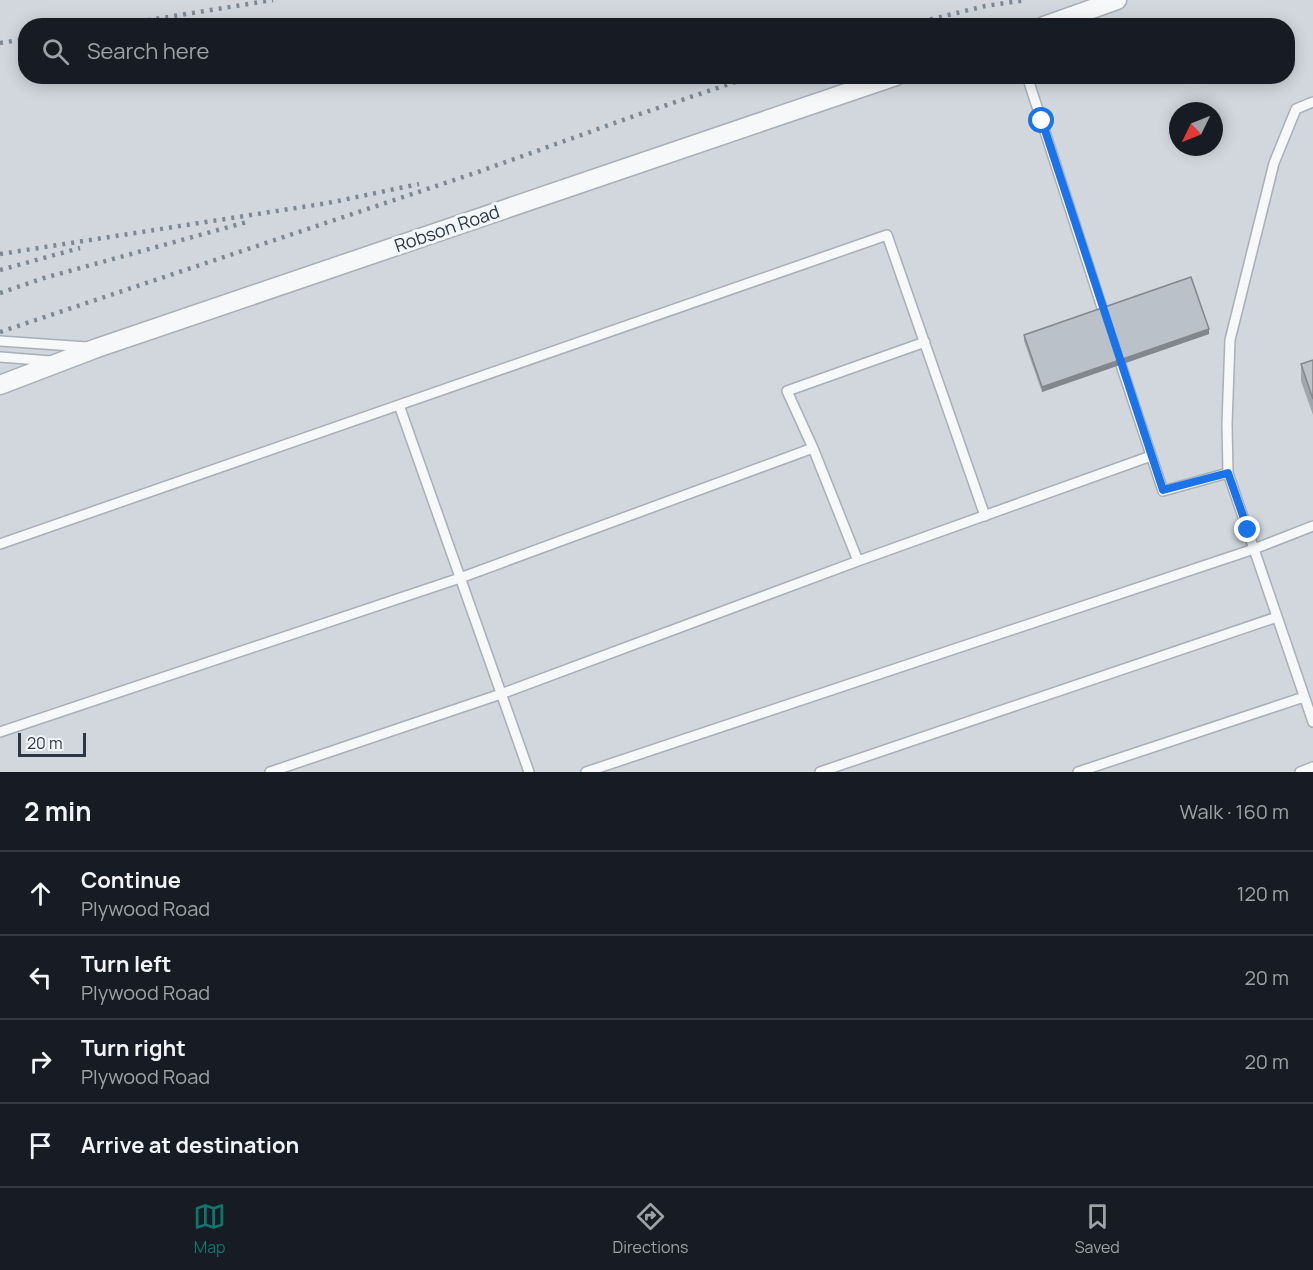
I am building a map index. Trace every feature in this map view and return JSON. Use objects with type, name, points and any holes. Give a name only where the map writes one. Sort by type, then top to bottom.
[{"type":"street","points":[[1067,18],[1118,0]]},
{"type":"street","name":"Robson Road","points":[[0,385],[60,361],[873,84]]},
{"type":"lane","points":[[1031,84],[1110,330]]},
{"type":"lane","points":[[1313,102],[1296,110],[1274,163],[1230,340],[1227,424],[1228,473],[1313,722]]},
{"type":"lane","points":[[0,544],[887,235],[985,516]]},
{"type":"lane","points":[[0,341],[98,348]]},
{"type":"lane","points":[[1113,341],[1163,490],[1228,473]]},
{"type":"lane","points":[[858,561],[813,448],[787,391],[925,342]]},
{"type":"lane","points":[[0,357],[60,361]]},
{"type":"lane","points":[[399,405],[529,772]]},
{"type":"lane","points":[[0,732],[460,578],[813,448]]},
{"type":"lane","points":[[270,772],[501,694],[858,561],[1151,456]]},
{"type":"lane","points":[[586,772],[1254,549],[1313,526]]},
{"type":"lane","points":[[820,772],[1277,617]]},
{"type":"lane","points":[[1078,772],[1304,697]]},
{"type":"lane","points":[[1299,772],[1313,767]]},
{"type":"shaded area","points":[[0,0],[1313,0],[1313,772],[0,772]]},
{"type":"building","points":[[1191,277],[1209,329],[1042,387],[1024,335]]},
{"type":"building","points":[[1313,360],[1313,399],[1301,364]]},
{"type":"railway","points":[[162,18],[273,0]]},
{"type":"railway","points":[[936,18],[985,6],[1027,0]]},
{"type":"railway","points":[[0,43],[18,40]]},
{"type":"railway","points":[[0,332],[478,172],[729,84]]},
{"type":"railway","points":[[0,254],[328,203],[419,184]]},
{"type":"railway","points":[[0,293],[44,278],[247,222]]},
{"type":"railway","points":[[0,270],[80,248]]},
{"type":"route","points":[[1042,121],[1163,490],[1228,473],[1248,530]]}]
